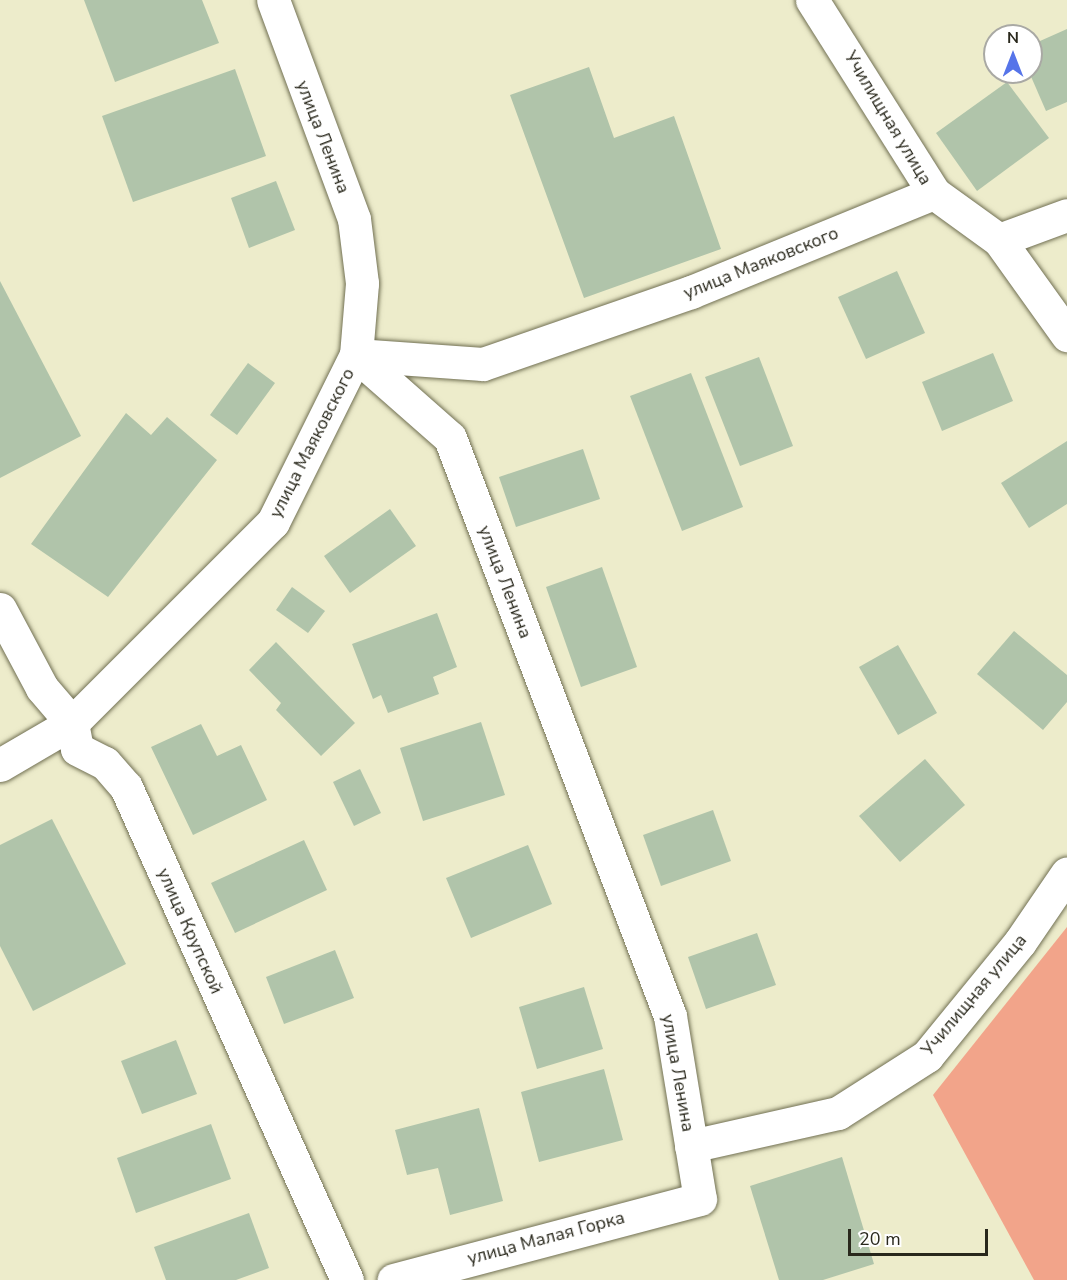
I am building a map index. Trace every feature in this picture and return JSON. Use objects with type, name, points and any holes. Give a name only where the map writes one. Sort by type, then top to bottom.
[{"type":"street","name":"улица Ленина","points":[[273,0],[354,219],[362,283],[356,355],[450,438],[670,1016],[699,1199]]},
{"type":"street","name":"Училищная улица","points":[[812,0],[934,193],[999,240],[1067,335]]},
{"type":"street","name":"улица Маяковского","points":[[0,765],[72,723],[273,522],[356,355],[483,364],[691,292],[934,193]]},
{"type":"street","points":[[999,240],[1067,215]]},
{"type":"street","name":"улица Крупской","points":[[0,609],[42,688],[72,723],[77,749],[105,763],[126,788],[347,1280]]},
{"type":"street","name":"Училищная улица","points":[[691,1146],[838,1113],[927,1056],[1020,942],[1067,873]]},
{"type":"street","name":"улица Малая Горка","points":[[394,1280],[699,1199]]},
{"type":"shaded area","points":[[1067,927],[1067,1280],[1034,1280],[933,1095]]},
{"type":"building","points":[[84,0],[202,0],[219,43],[115,82]]},
{"type":"building","points":[[1067,29],[1067,102],[1046,111],[1034,84],[1043,84],[1043,40]]},
{"type":"building","points":[[589,67],[614,138],[674,116],[721,249],[584,298],[510,95]]},
{"type":"building","points":[[235,69],[266,156],[133,202],[102,116]]},
{"type":"building","points":[[1004,84],[1008,84],[1049,138],[977,191],[936,133]]},
{"type":"building","points":[[276,181],[295,230],[249,248],[231,198]]},
{"type":"building","points":[[897,271],[925,333],[866,359],[838,297]]},
{"type":"building","points":[[0,281],[81,436],[0,478]]},
{"type":"building","points":[[993,353],[1013,401],[942,431],[922,382]]},
{"type":"building","points":[[759,357],[793,446],[740,466],[705,377]]},
{"type":"building","points":[[248,363],[275,383],[237,435],[210,415]]},
{"type":"building","points":[[691,373],[743,507],[682,531],[630,396]]},
{"type":"building","points":[[126,413],[151,435],[167,417],[217,460],[108,597],[31,544]]},
{"type":"building","points":[[1067,441],[1067,504],[1029,528],[1001,483]]},
{"type":"building","points":[[583,449],[600,499],[516,527],[499,477]]},
{"type":"building","points":[[390,509],[416,546],[350,593],[324,556]]},
{"type":"building","points":[[602,567],[637,667],[581,687],[546,587]]},
{"type":"building","points":[[292,587],[325,611],[308,633],[276,610]]},
{"type":"building","points":[[437,613],[457,667],[433,677],[439,694],[388,713],[381,695],[373,699],[352,644]]},
{"type":"building","points":[[1014,631],[1067,675],[1067,702],[1043,730],[977,674]]},
{"type":"building","points":[[276,642],[355,723],[321,756],[276,710],[281,703],[249,670]]},
{"type":"building","points":[[898,645],[937,713],[898,735],[859,667]]},
{"type":"building","points":[[481,722],[505,795],[423,821],[400,748]]},
{"type":"building","points":[[201,724],[217,756],[241,745],[267,800],[193,835],[151,747]]},
{"type":"building","points":[[925,759],[965,805],[900,862],[859,816]]},
{"type":"building","points":[[360,769],[381,813],[354,826],[333,782]]},
{"type":"building","points":[[713,810],[731,861],[661,886],[643,835]]},
{"type":"building","points":[[52,819],[126,964],[33,1011],[0,946],[0,845]]},
{"type":"building","points":[[304,840],[327,890],[235,933],[211,883]]},
{"type":"building","points":[[528,845],[552,904],[471,938],[446,878]]},
{"type":"building","points":[[757,933],[776,985],[706,1009],[688,957]]},
{"type":"building","points":[[335,950],[354,998],[284,1024],[266,977]]},
{"type":"building","points":[[584,987],[603,1049],[537,1069],[519,1007]]},
{"type":"building","points":[[176,1040],[197,1094],[142,1114],[121,1061]]},
{"type":"building","points":[[604,1069],[623,1140],[539,1162],[521,1092]]},
{"type":"building","points":[[479,1108],[503,1201],[450,1215],[438,1168],[407,1175],[395,1130]]},
{"type":"building","points":[[211,1124],[231,1179],[136,1213],[117,1158]]},
{"type":"building","points":[[842,1157],[874,1264],[823,1280],[779,1280],[750,1186]]},
{"type":"building","points":[[249,1213],[269,1268],[236,1280],[166,1280],[154,1247]]}]
